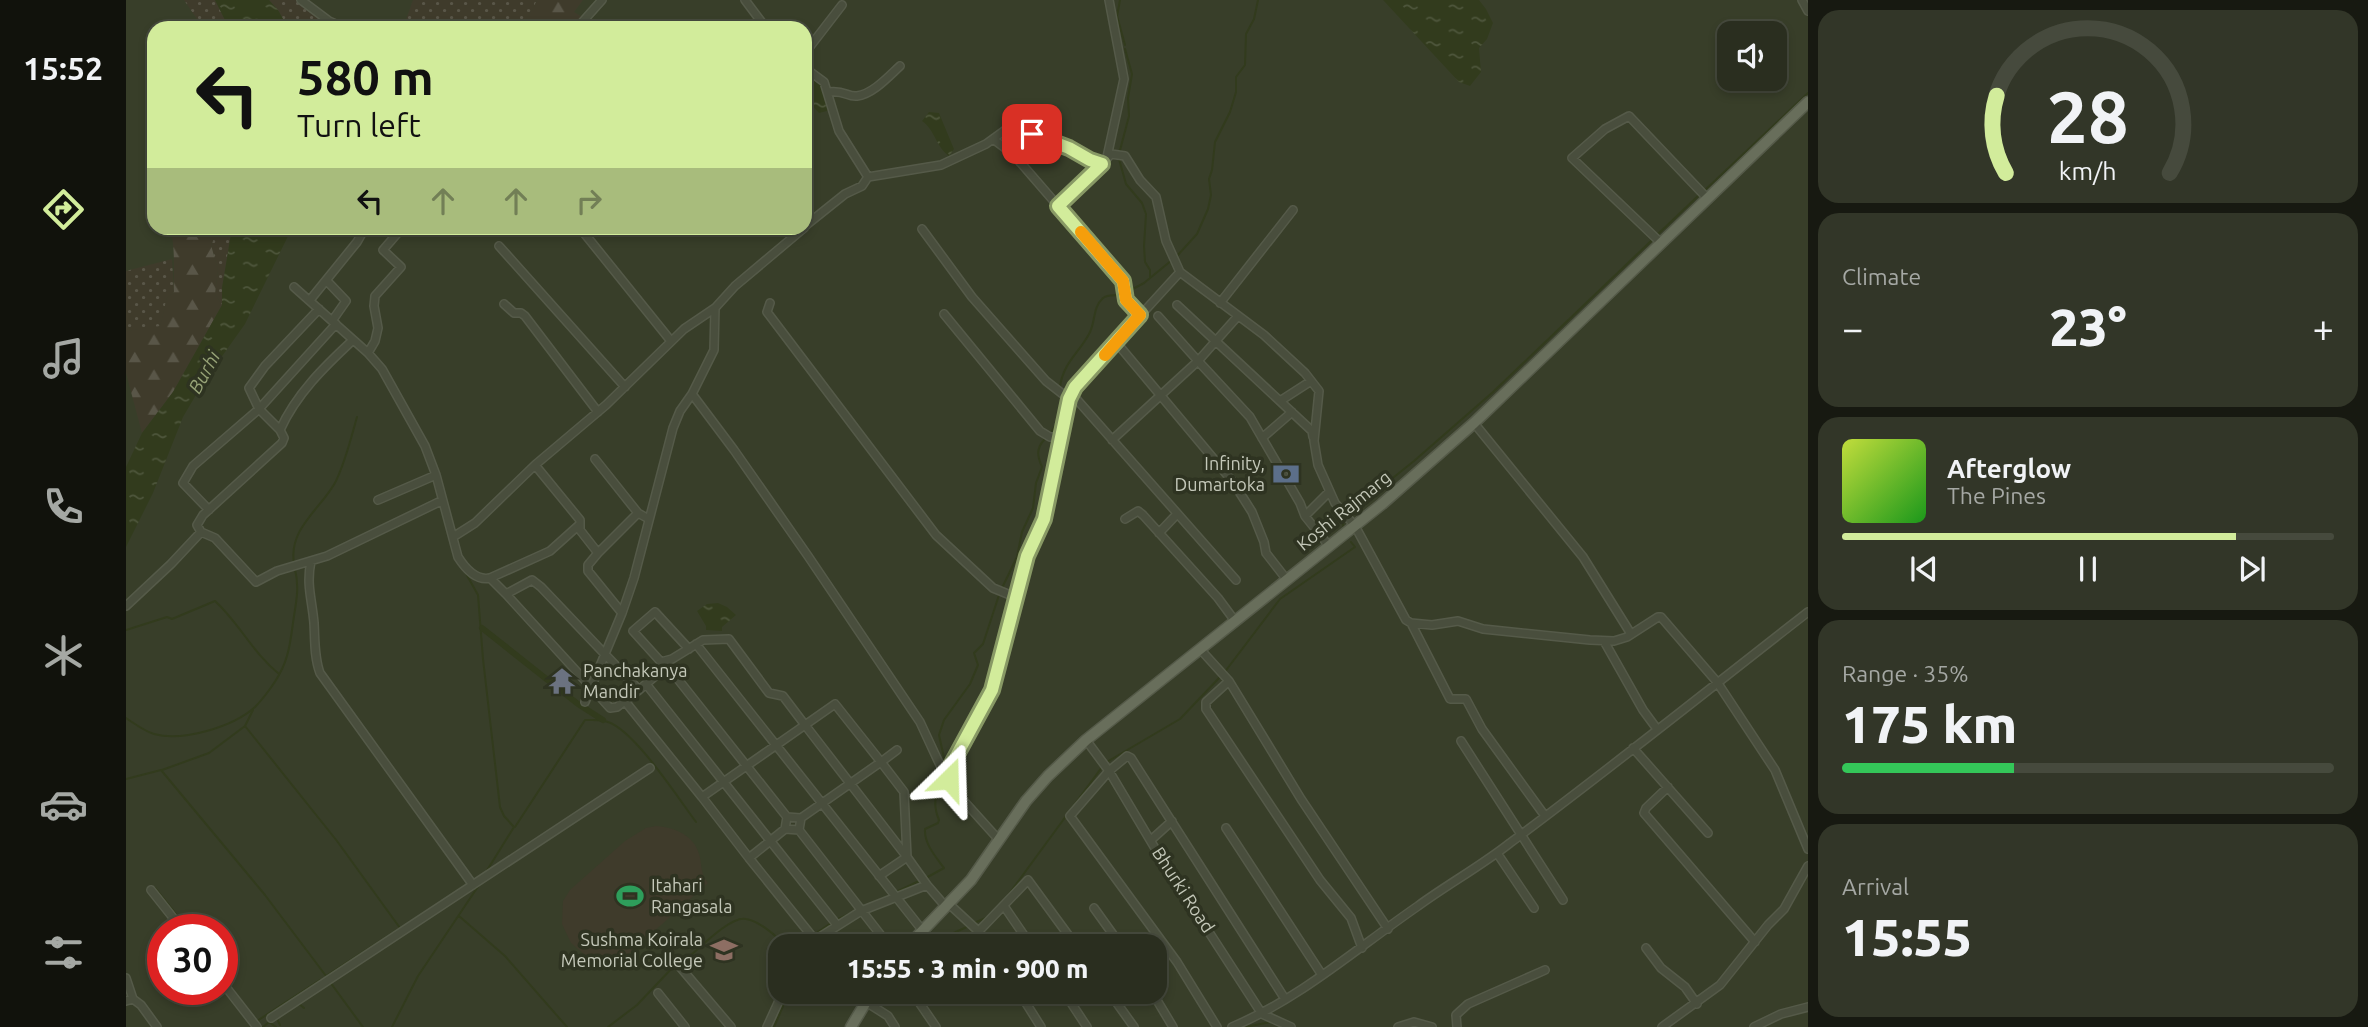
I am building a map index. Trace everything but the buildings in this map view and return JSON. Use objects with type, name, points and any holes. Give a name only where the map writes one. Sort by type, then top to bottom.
[{"type":"main road","name":"Koshi Rajmarg","points":[[920,934],[971,880],[1048,776],[1086,740],[1355,526],[1474,423],[1808,102]]},
{"type":"main road","points":[[851,1027],[865,1004]]},
{"type":"street","points":[[301,0],[328,21]]},
{"type":"street","points":[[583,21],[602,0]]},
{"type":"street","points":[[745,0],[761,21]]},
{"type":"street","points":[[1105,160],[1124,79],[1109,0]]},
{"type":"street","points":[[1802,0],[1808,11]]},
{"type":"street","points":[[812,44],[842,5]]},
{"type":"street","points":[[829,92],[841,91],[856,97],[881,84],[900,65]]},
{"type":"street","points":[[812,73],[822,79],[829,92],[839,131],[868,177]]},
{"type":"street","points":[[1661,243],[1572,158],[1605,129],[1629,116],[1707,198]]},
{"type":"street","points":[[812,221],[845,194],[862,186],[868,177],[941,165],[993,139],[1008,128],[1069,148],[1090,160],[1105,160]]},
{"type":"street","points":[[993,139],[1013,153],[1123,281],[1126,300],[1140,315]]},
{"type":"street","points":[[1058,206],[1105,160],[1119,154],[1129,159],[1140,180],[1156,197],[1166,241],[1180,272],[1280,349],[1319,391],[1314,441]]},
{"type":"street","points":[[1220,303],[1293,210]]},
{"type":"street","points":[[922,229],[972,297],[1045,381],[1066,396],[1112,440],[1236,580]]},
{"type":"street","points":[[310,300],[361,235]]},
{"type":"street","points":[[368,353],[378,328],[375,296],[401,267],[383,250],[396,235]]},
{"type":"street","points":[[586,235],[671,341]]},
{"type":"street","points":[[453,537],[501,500],[535,465],[598,412],[684,329],[715,308],[795,235]]},
{"type":"street","points":[[499,246],[625,387]]},
{"type":"street","points":[[947,769],[992,690],[1027,556],[1044,519],[1061,437],[1066,396],[1180,272]]},
{"type":"street","points":[[209,510],[183,483],[184,480],[192,466],[259,409],[334,322],[346,301],[326,280]]},
{"type":"street","points":[[294,287],[368,353],[382,369],[425,446],[436,475],[458,557],[466,568],[478,577],[490,578],[550,551],[579,525]]},
{"type":"street","points":[[771,303],[767,312],[936,535],[976,574],[1001,592],[1015,597]]},
{"type":"street","points":[[504,304],[514,313],[522,313],[525,316],[598,412]]},
{"type":"street","points":[[1177,305],[1312,431],[1318,465],[1329,492],[1355,526],[1406,620],[1432,625],[1458,621],[1483,629],[1614,640],[1661,617],[1717,682],[1775,770],[1808,849]]},
{"type":"street","points":[[585,702],[634,578],[647,519],[673,428],[714,350],[715,308]]},
{"type":"street","points":[[319,309],[250,384],[249,388],[259,409],[280,430],[284,438],[282,443],[209,510],[197,525],[201,532],[215,538],[256,582],[277,571],[327,556],[441,501]]},
{"type":"street","points":[[944,314],[1030,421],[1048,437],[1061,437]]},
{"type":"street","points":[[1158,316],[1250,417],[1305,516],[1329,546]]},
{"type":"street","points":[[1112,440],[1198,361],[1238,316]]},
{"type":"street","points":[[280,430],[305,389],[353,340]]},
{"type":"street","points":[[1116,342],[1233,482],[1252,512],[1266,554],[1287,580]]},
{"type":"street","points":[[1280,401],[1311,381]]},
{"type":"street","points":[[692,394],[734,450],[920,722],[937,760],[947,769],[954,790],[999,841]]},
{"type":"street","points":[[1262,438],[1292,412]]},
{"type":"street","points":[[1474,423],[1576,548],[1631,634]]},
{"type":"street","points":[[595,459],[638,513],[647,519]]},
{"type":"street","points":[[535,465],[575,510],[580,520],[580,530],[598,553]]},
{"type":"street","points":[[377,500],[436,475]]},
{"type":"street","points":[[1305,516],[1329,492]]},
{"type":"street","points":[[1125,519],[1138,511],[1218,598],[1235,621]]},
{"type":"street","points":[[622,613],[588,571],[588,565],[638,513]]},
{"type":"street","points":[[1159,533],[1177,514]]},
{"type":"street","points":[[126,606],[201,532]]},
{"type":"street","points":[[311,561],[307,580],[320,673],[473,885]]},
{"type":"street","points":[[490,578],[610,708],[617,707],[660,672],[661,662],[633,631],[654,612],[693,646],[923,931]]},
{"type":"street","points":[[506,594],[529,581],[536,582],[639,690]]},
{"type":"street","points":[[1231,1027],[1262,1014],[1322,975],[1497,853],[1808,612]]},
{"type":"street","points":[[1411,623],[1450,699],[1466,699],[1482,729],[1545,816]]},
{"type":"street","points":[[661,662],[673,659],[703,640],[729,639],[769,694],[783,696],[924,881],[979,934]]},
{"type":"street","points":[[1604,640],[1643,710],[1657,729]]},
{"type":"street","points":[[1200,649],[1227,679],[1301,799],[1388,929]]},
{"type":"street","points":[[673,659],[673,673],[787,817],[785,829],[749,858]]},
{"type":"street","points":[[660,672],[673,673]]},
{"type":"street","points":[[1227,679],[1206,702],[1206,709],[1320,880],[1351,918],[1362,948]]},
{"type":"street","points":[[646,684],[834,920]]},
{"type":"street","points":[[624,701],[811,934]]},
{"type":"street","points":[[702,797],[835,704],[904,792],[907,857]]},
{"type":"street","name":"Bhurki Road","points":[[1086,740],[1106,767],[1262,1014]]},
{"type":"street","points":[[1461,741],[1563,900]]},
{"type":"street","points":[[1633,748],[1708,833]]},
{"type":"street","points":[[787,817],[801,818],[897,750]]},
{"type":"street","points":[[1217,1027],[1177,962],[1070,816],[1106,767],[1129,756],[1285,999]]},
{"type":"street","points":[[271,1018],[650,768]]},
{"type":"street","points":[[1668,787],[1644,813],[1755,942]]},
{"type":"street","points":[[801,818],[799,830],[879,934]]},
{"type":"street","points":[[1151,840],[1172,821]]},
{"type":"street","points":[[1226,828],[1322,975]]},
{"type":"street","points":[[785,829],[799,830]]},
{"type":"street","points":[[1497,853],[1534,908]]},
{"type":"street","points":[[879,876],[907,857]]},
{"type":"street","points":[[1662,1027],[1720,985],[1784,909],[1808,866]]},
{"type":"street","points":[[977,931],[1028,880],[1067,934]]},
{"type":"street","points":[[818,934],[834,920],[924,881]]},
{"type":"street","points":[[151,890],[170,914]]},
{"type":"street","points":[[1004,906],[1023,934]]},
{"type":"street","points":[[1094,908],[1113,934]]},
{"type":"street","points":[[1646,948],[1661,968],[1685,987],[1697,1004]]},
{"type":"street","points":[[675,961],[731,1027]]},
{"type":"street","points":[[1457,1027],[1456,1015],[1468,1004],[1545,970]]},
{"type":"street","points":[[126,978],[130,1000],[141,1005],[157,1027]]},
{"type":"street","points":[[658,993],[685,1027]]},
{"type":"street","points":[[238,1003],[257,1027]]},
{"type":"street","points":[[768,1027],[778,1004]]},
{"type":"street","points":[[876,1004],[895,1027]]},
{"type":"street","points":[[921,1004],[936,1027]]},
{"type":"street","points":[[1027,1004],[1041,1027]]},
{"type":"street","points":[[1071,1004],[1087,1027]]},
{"type":"street","points":[[1118,1004],[1134,1027]]},
{"type":"street","points":[[1159,1004],[1173,1027]]},
{"type":"street","points":[[1754,1027],[1781,1014],[1808,1007]]},
{"type":"street","points":[[1262,1014],[1291,1027]]},
{"type":"street","points":[[1398,1027],[1414,1022],[1432,1027]]},
{"type":"green space","points":[[184,0],[215,0],[226,21],[198,21]]},
{"type":"green space","points":[[269,0],[310,0],[308,6],[341,21],[284,21]]},
{"type":"green space","points":[[413,0],[537,0],[525,21],[406,21]]},
{"type":"green space","points":[[537,0],[583,0],[574,12],[584,18],[582,21],[525,21]]},
{"type":"green space","points":[[215,235],[211,245],[218,270],[215,294],[222,305],[173,392],[142,433],[126,373],[126,331],[160,326],[167,298],[174,292],[172,236]]},
{"type":"green space","points":[[231,235],[222,288],[222,305],[215,294],[218,270],[211,245],[215,236]]},
{"type":"green space","points":[[172,259],[174,292],[167,298],[160,327],[126,331],[126,271]]},
{"type":"green space","name":"Itahari Rangasala","points":[[656,826],[675,830],[691,840],[698,851],[703,875],[708,883],[613,968],[606,960],[586,956],[571,943],[562,924],[563,901],[570,890],[625,841],[646,828]]},
{"type":"water","points":[[215,0],[269,0],[284,21],[226,21]]},
{"type":"water","points":[[1383,0],[1479,0],[1493,23],[1487,39],[1479,48],[1481,72],[1470,86],[1459,82]]},
{"type":"water","points":[[812,74],[821,79],[831,105],[827,111],[819,113],[812,105]]},
{"type":"water","points":[[929,112],[939,113],[954,149],[949,156],[922,121]]},
{"type":"water","name":"Burhi","points":[[231,235],[289,235],[245,324],[203,383],[183,417],[153,493],[126,547],[126,467],[142,433],[173,392],[222,305],[222,288]]},
{"type":"water","points":[[718,603],[736,615],[722,627],[722,631],[706,630],[697,611],[707,604]]},
{"type":"waterway","points":[[1120,0],[1117,16],[1125,45]]},
{"type":"waterway","points":[[1177,256],[1197,234],[1208,209],[1211,195],[1209,179],[1215,142],[1230,112],[1236,92],[1236,77],[1245,65],[1246,34],[1254,19],[1258,0]]},
{"type":"waterway","points":[[1119,154],[1129,116],[1128,98],[1132,74],[1125,49]]},
{"type":"waterway","points":[[1704,191],[1808,93]]},
{"type":"waterway","points":[[1119,159],[1126,184],[1142,203],[1146,214],[1144,246],[1150,278]]},
{"type":"waterway","points":[[1657,235],[1699,195]]},
{"type":"waterway","points":[[1349,513],[1493,392],[1652,240]]},
{"type":"waterway","points":[[1129,291],[1144,283],[1172,260]]},
{"type":"waterway","points":[[1060,387],[1068,365],[1091,329],[1100,302],[1108,296],[1124,294]]},
{"type":"waterway","points":[[1051,432],[1059,421],[1063,399]]},
{"type":"waterway","points":[[294,563],[296,539],[336,481],[357,417]]},
{"type":"waterway","points":[[1001,590],[1017,557],[1022,532],[1033,508],[1036,483],[1042,467],[1038,456],[1039,449],[1045,439]]},
{"type":"waterway","points":[[1342,518],[1344,529]]},
{"type":"waterway","points":[[1224,673],[1280,599],[1355,547],[1351,542]]},
{"type":"waterway","points":[[126,718],[154,734],[178,736],[221,726],[255,707],[275,681],[286,659],[297,598],[295,569]]},
{"type":"waterway","points":[[464,570],[478,595],[500,807],[514,827],[486,872]]},
{"type":"waterway","points":[[950,763],[944,758],[939,735],[944,720],[970,684],[978,665],[974,653],[983,644],[999,595]]},
{"type":"waterway","points":[[126,630],[167,617],[172,619],[215,601],[261,657],[279,674]]},
{"type":"waterway","points":[[482,628],[578,704],[603,720]]},
{"type":"waterway","points":[[1105,763],[1180,719],[1220,677]]},
{"type":"waterway","points":[[327,689],[387,772]]},
{"type":"waterway","points":[[162,770],[209,753],[245,726],[253,710]]},
{"type":"waterway","points":[[515,827],[585,720],[608,722],[631,738],[696,822]]},
{"type":"waterway","points":[[126,779],[161,770],[265,895],[326,976],[400,928],[337,841],[245,726]]},
{"type":"waterway","points":[[1006,898],[1102,767]]},
{"type":"waterway","points":[[924,879],[944,868],[928,845],[925,829],[938,823],[935,800],[947,771]]},
{"type":"waterway","points":[[593,810],[641,778]]},
{"type":"waterway","points":[[896,892],[919,881]]},
{"type":"waterway","points":[[407,924],[467,884]]},
{"type":"waterway","points":[[392,1027],[418,976],[479,885]]},
{"type":"waterway","points":[[155,888],[176,914]]},
{"type":"waterway","points":[[880,900],[891,895]]},
{"type":"waterway","points":[[836,920],[856,911]]},
{"type":"waterway","points":[[459,916],[505,956],[567,1027]]},
{"type":"waterway","points":[[974,923],[988,917]]},
{"type":"waterway","points":[[683,962],[722,928],[739,919],[758,923],[773,934]]},
{"type":"waterway","points":[[815,934],[831,923]]},
{"type":"waterway","points":[[951,934],[969,926]]},
{"type":"waterway","points":[[608,1027],[637,1005],[674,966]]},
{"type":"waterway","points":[[257,1021],[320,980]]},
{"type":"waterway","points":[[330,982],[363,1027]]},
{"type":"waterway","points":[[298,1003],[304,1008]]},
{"type":"waterway","points":[[774,1027],[784,1004]]},
{"type":"waterway","points":[[276,1017],[280,1025]]},
{"type":"waterway","points":[[263,1027],[269,1022],[276,1027]]},
{"type":"waterway","points":[[1245,1027],[1271,1022]]},
{"type":"slow traffic","points":[[1081,232],[1123,281],[1126,300],[1140,315],[1105,355]]},
{"type":"place","name":"Infinity, Dumartoka","points":[[1286,474]]},
{"type":"place","name":"Panchakanya Mandir","points":[[562,681]]},
{"type":"place","name":"Itahari Rangasala","points":[[630,896]]},
{"type":"place","name":"Sushma Koirala Memorial College","points":[[724,950]]},
{"type":"route","points":[[949,779],[948,771],[992,690],[1027,556],[1044,519],[1069,399],[1075,387],[1140,315],[1126,300],[1123,281],[1058,206],[1102,164],[1032,134]]}]
